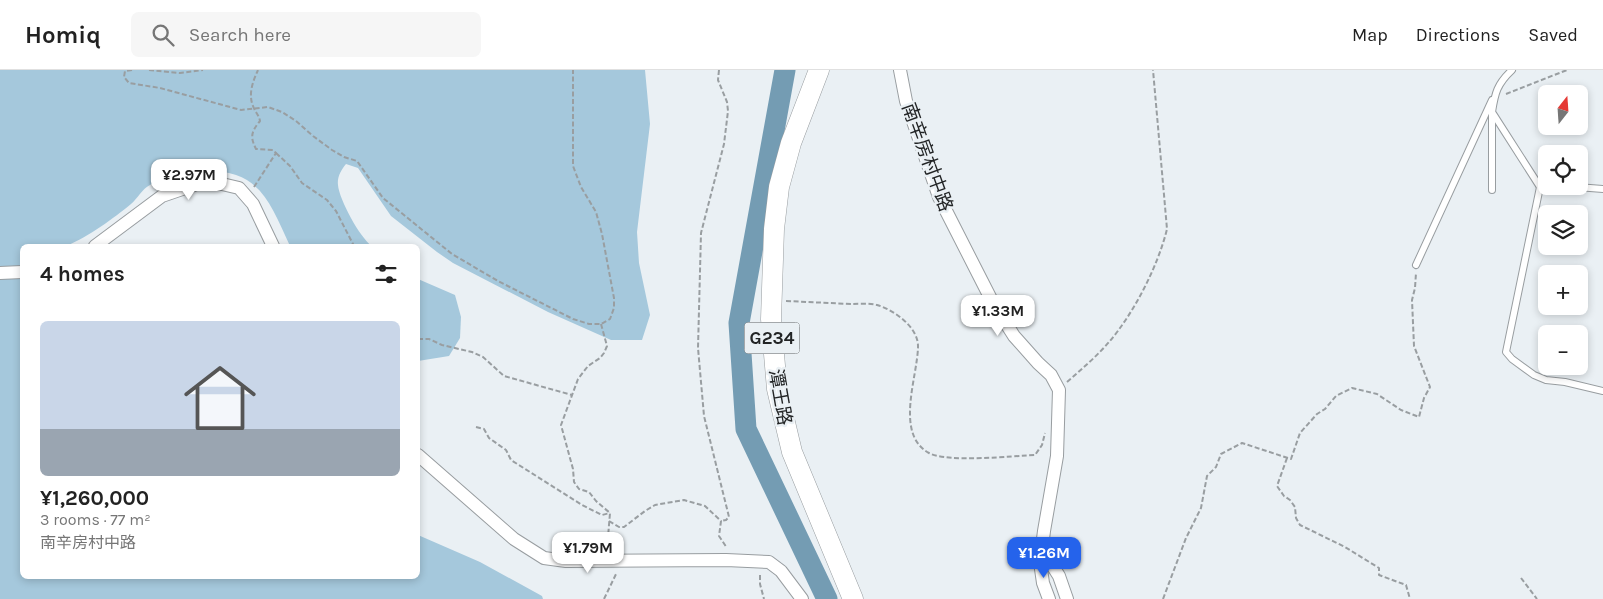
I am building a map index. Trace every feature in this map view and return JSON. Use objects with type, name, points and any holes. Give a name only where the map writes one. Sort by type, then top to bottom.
[{"type":"highway","name":"潭王路","points":[[819,70],[791,144],[780,187],[774,229],[771,319],[776,389],[792,452],[853,599]]},
{"type":"street","name":"南辛房村中路","points":[[900,70],[906,101],[939,197],[993,303],[1008,328],[1051,375],[1059,390],[1057,456],[1040,562],[1043,583],[1049,599]]},
{"type":"street","points":[[98,244],[162,196],[198,184],[222,184],[238,188],[253,204],[272,244]]},
{"type":"street","points":[[0,273],[20,272]]},
{"type":"street","points":[[420,457],[514,539],[544,558],[566,561],[726,560],[769,562],[782,571],[802,599]]},
{"type":"street","points":[[1042,549],[1059,576],[1067,599]]},
{"type":"lane","points":[[1416,265],[1496,91],[1502,79],[1512,70]]},
{"type":"lane","points":[[1492,190],[1492,112],[1496,91]]},
{"type":"lane","points":[[1492,112],[1538,184]]},
{"type":"lane","points":[[1588,188],[1603,190]]},
{"type":"lane","points":[[1538,195],[1506,342],[1506,352],[1512,359],[1534,375],[1546,380],[1603,391]]},
{"type":"path","points":[[132,70],[125,71],[124,77],[129,83],[160,88],[241,110],[268,107],[282,112],[332,150],[344,157],[357,161],[383,198],[452,254],[498,281],[573,319],[589,324],[601,324],[610,319],[614,308],[614,298],[596,212],[581,186],[573,166],[573,70]]},
{"type":"path","points":[[149,70],[180,73],[203,70]]},
{"type":"path","points":[[258,70],[253,81],[250,98],[254,109],[259,114],[260,121],[253,130],[251,139],[256,149],[273,150],[290,166],[302,182],[327,200],[336,211],[353,244]]},
{"type":"path","points":[[719,70],[718,80],[727,102],[728,111],[724,144],[701,234],[698,348],[704,416],[729,517],[721,521]]},
{"type":"path","points":[[1494,98],[1567,70]]},
{"type":"path","points":[[247,198],[276,153]]},
{"type":"path","points":[[1164,599],[1186,538],[1201,508],[1208,476],[1216,467],[1221,454],[1242,443],[1291,459],[1300,433],[1316,414],[1325,409],[1336,396],[1352,388],[1377,394],[1401,410],[1420,417],[1424,398],[1430,387],[1414,346],[1412,300],[1416,288],[1416,265]]},
{"type":"path","points":[[601,324],[607,346],[600,358],[588,366],[581,374],[561,425],[573,469],[574,482],[579,489],[589,492],[610,513]]},
{"type":"path","points":[[420,339],[430,339],[442,345],[472,352],[484,357],[504,376],[572,396]]},
{"type":"path","points":[[476,427],[484,429],[489,438],[506,450],[512,460],[566,495],[602,514],[610,513]]},
{"type":"path","points":[[1286,458],[1278,486],[1284,496],[1295,507],[1296,518],[1300,525],[1345,547],[1379,568],[1379,575],[1406,585],[1410,599]]},
{"type":"path","points":[[609,521],[618,527],[624,527],[655,505],[684,500],[705,506],[721,521]]},
{"type":"path","points":[[604,599],[622,560],[608,537],[610,513]]},
{"type":"path","points":[[721,521],[719,536],[727,546],[726,560]]},
{"type":"path","points":[[760,561],[760,584],[764,599]]},
{"type":"path","points":[[1521,578],[1538,599]]},
{"type":"shaded area","points":[[0,70],[645,70],[650,124],[637,232],[639,263],[650,315],[642,340],[611,340],[548,312],[453,263],[391,216],[358,168],[346,164],[339,176],[339,191],[356,227],[370,244],[289,244],[268,201],[249,181],[220,171],[200,171],[174,175],[150,185],[131,204],[109,221],[70,244],[20,244],[20,579],[420,579],[420,536],[480,562],[542,596],[543,599],[0,599]]},
{"type":"shaded area","points":[[420,280],[455,295],[461,317],[460,338],[449,356],[420,361]]},
{"type":"waterway","points":[[785,70],[739,323],[746,429],[827,599]]}]
